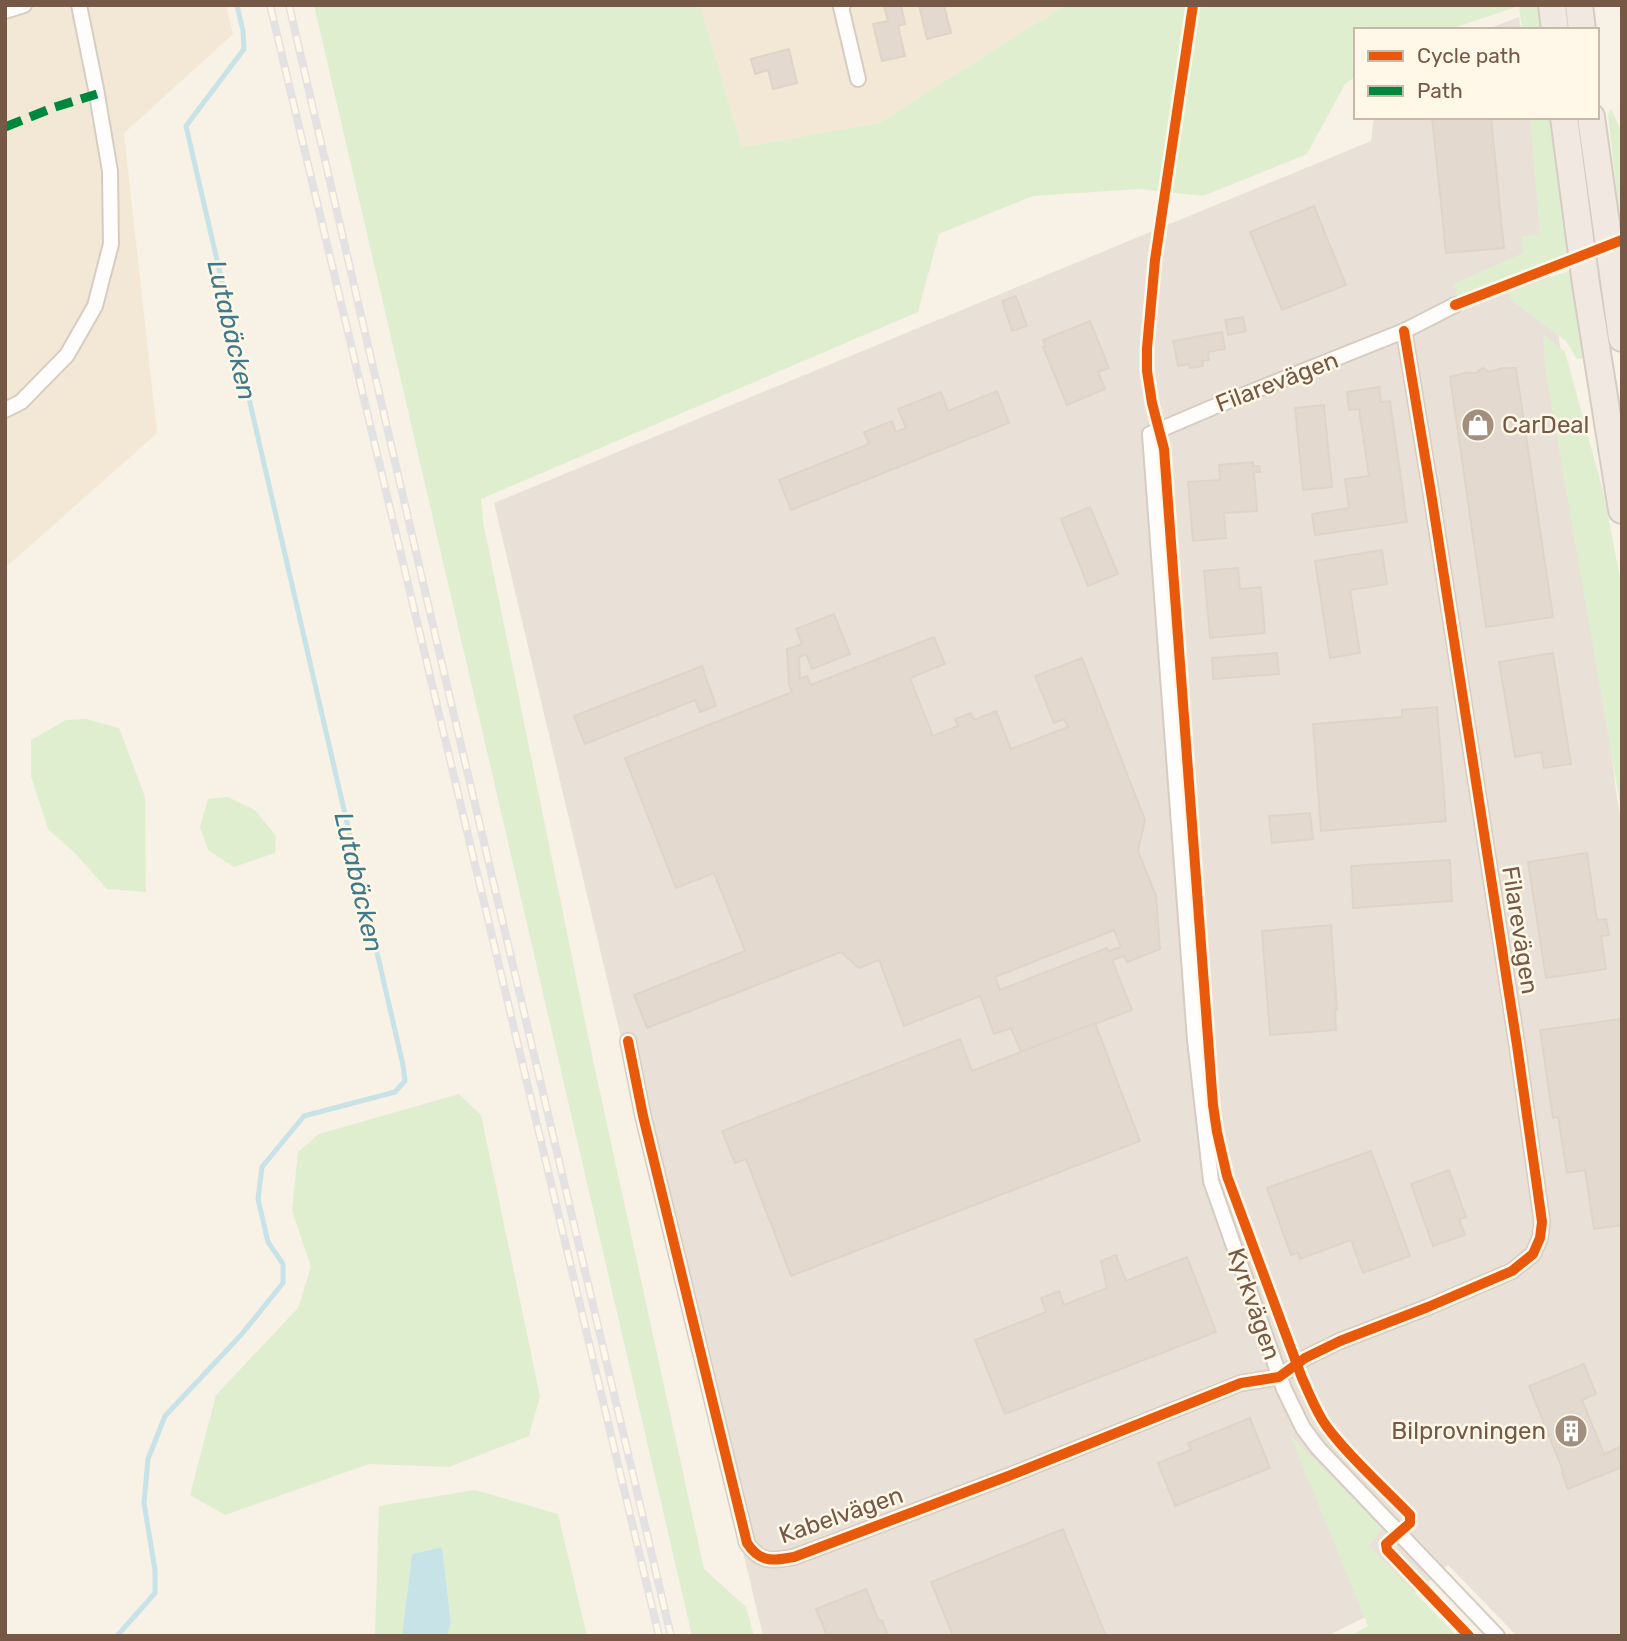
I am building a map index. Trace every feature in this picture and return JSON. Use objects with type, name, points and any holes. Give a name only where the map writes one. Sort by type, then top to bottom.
[{"type":"highway","points":[[1552,5],[1555,28]]},
{"type":"highway","points":[[1579,5],[1582,28]]},
{"type":"highway","points":[[1564,119],[1586,284],[1622,510]]},
{"type":"highway","points":[[1591,119],[1622,338]]},
{"type":"street","points":[[5,11],[24,5]]},
{"type":"street","points":[[5,410],[21,402],[67,355],[95,306],[111,244],[110,171],[79,5]]},
{"type":"street","points":[[841,6],[858,79]]},
{"type":"street","name":"Filarevägen","points":[[1150,434],[1404,331],[1455,304]]},
{"type":"street","name":"Filarevägen","points":[[1279,1377],[1305,1358],[1328,1347],[1512,1271],[1533,1254],[1540,1238],[1542,1222],[1433,499],[1404,331]]},
{"type":"street","name":"Kyrkvägen","points":[[1150,434],[1195,1040],[1211,1181],[1279,1377],[1303,1428],[1318,1448],[1497,1636]]},
{"type":"street","name":"Kabelvägen","points":[[628,1041],[646,1130],[747,1542],[759,1556],[768,1560],[794,1557],[1011,1475],[1241,1383],[1279,1377]]},
{"type":"shaded area","points":[[5,5],[226,5],[233,34],[124,133],[157,433],[5,568]]},
{"type":"shaded area","points":[[700,5],[1065,5],[879,123],[742,147]]},
{"type":"shaded area","points":[[1519,17],[1521,28],[1490,28]]},
{"type":"shaded area","points":[[1374,119],[1531,119],[1622,825],[1622,1636],[1517,1636],[1448,1565],[1416,1592],[1327,1636],[763,1636],[494,503],[1371,141]]},
{"type":"green space","points":[[314,5],[700,5],[742,147],[879,123],[1065,5],[1542,5],[1545,28],[1522,28],[1519,6],[1453,28],[1354,28],[1354,77],[1345,84],[1307,154],[1203,196],[1139,189],[1033,196],[939,234],[918,312],[481,499],[483,522],[593,1060],[704,1569],[746,1607],[754,1636],[692,1636]]},
{"type":"green space","points":[[1611,109],[1622,132],[1621,232],[1608,114]]},
{"type":"green space","points":[[1530,119],[1554,119],[1570,258],[1460,300],[1453,284],[1523,253],[1522,236],[1540,235]]},
{"type":"green space","points":[[1571,270],[1583,358],[1577,359],[1566,341],[1513,302],[1508,293]]},
{"type":"green space","points":[[1543,334],[1565,352],[1603,491],[1622,588],[1622,816],[1545,367]]},
{"type":"green space","points":[[86,719],[119,728],[145,797],[146,892],[107,889],[75,853],[48,829],[31,776],[31,740],[66,720]]},
{"type":"green space","points":[[228,797],[255,810],[276,836],[275,853],[234,867],[208,850],[200,827],[208,799]]},
{"type":"green space","points":[[459,1094],[481,1115],[540,1396],[529,1436],[449,1467],[369,1464],[225,1515],[190,1495],[216,1395],[298,1308],[311,1267],[292,1211],[298,1152],[319,1134]]},
{"type":"green space","points":[[1290,1435],[1382,1528],[1369,1546],[1457,1636],[1350,1636],[1368,1626]]},
{"type":"green space","points":[[475,1490],[558,1514],[587,1636],[447,1636],[451,1623],[442,1547],[412,1554],[402,1636],[375,1636],[379,1506]]},
{"type":"water","points":[[442,1547],[451,1623],[447,1636],[402,1636],[412,1554]]},
{"type":"building","points":[[901,5],[905,24],[898,26],[905,56],[882,61],[873,24],[888,21],[884,6]]},
{"type":"building","points":[[919,5],[944,5],[951,33],[927,39]]},
{"type":"building","points":[[789,49],[797,83],[773,89],[768,70],[755,74],[751,59]]},
{"type":"building","points":[[1432,119],[1491,119],[1504,248],[1446,253]]},
{"type":"building","points":[[1314,206],[1346,285],[1282,310],[1250,232]]},
{"type":"building","points":[[1016,296],[1027,326],[1012,331],[1002,301]]},
{"type":"building","points":[[1243,317],[1246,331],[1228,335],[1225,320]]},
{"type":"building","points":[[1090,321],[1109,368],[1098,372],[1105,389],[1067,405],[1043,347],[1046,346],[1043,340]]},
{"type":"building","points":[[1222,332],[1225,349],[1208,352],[1209,360],[1202,361],[1203,366],[1178,366],[1173,341]]},
{"type":"building","points":[[1483,368],[1489,372],[1516,368],[1553,617],[1486,627],[1450,377],[1477,373]]},
{"type":"building","points":[[1379,387],[1381,402],[1390,401],[1407,522],[1315,535],[1312,514],[1349,508],[1345,479],[1369,476],[1359,409],[1349,410],[1347,392]]},
{"type":"building","points":[[997,391],[1009,423],[791,510],[779,480],[869,444],[864,432],[892,421],[896,432],[906,428],[898,409],[941,392],[948,411]]},
{"type":"building","points":[[1324,405],[1332,487],[1303,490],[1295,408]]},
{"type":"building","points":[[1253,462],[1253,466],[1259,466],[1260,472],[1254,472],[1257,511],[1224,513],[1226,538],[1193,541],[1188,482],[1220,480],[1219,465]]},
{"type":"building","points":[[1090,507],[1118,574],[1088,586],[1061,519]]},
{"type":"building","points":[[1382,550],[1387,584],[1350,590],[1360,653],[1330,658],[1315,561]]},
{"type":"building","points":[[1238,568],[1240,589],[1261,587],[1265,633],[1210,638],[1204,571]]},
{"type":"building","points":[[834,614],[850,654],[812,669],[806,654],[799,657],[800,679],[807,676],[811,685],[934,637],[945,664],[910,678],[933,736],[958,726],[955,719],[971,713],[974,720],[996,711],[1011,749],[1068,727],[1064,719],[1054,723],[1035,676],[1082,658],[1145,820],[1138,851],[1156,896],[1160,949],[1127,962],[1124,956],[1112,960],[1132,1010],[1021,1052],[1011,1028],[994,1034],[980,996],[904,1026],[879,960],[859,968],[841,952],[647,1028],[634,995],[745,951],[714,873],[676,888],[625,758],[792,692],[787,649],[802,644],[796,629]],"holes":[[[1114,930],[1121,947],[1109,951],[1107,948],[1000,990],[995,977]]]},
{"type":"building","points":[[1277,653],[1279,674],[1213,679],[1212,658]]},
{"type":"building","points":[[1553,653],[1571,764],[1544,768],[1541,752],[1515,757],[1499,662]]},
{"type":"building","points":[[702,666],[716,706],[700,712],[695,700],[585,744],[574,716]]},
{"type":"building","points":[[1437,707],[1446,821],[1321,831],[1313,724],[1402,717],[1402,710]]},
{"type":"building","points":[[1310,813],[1313,839],[1272,843],[1269,816]]},
{"type":"building","points":[[1587,853],[1597,920],[1606,919],[1609,935],[1601,936],[1606,969],[1546,978],[1528,862]]},
{"type":"building","points":[[1450,860],[1452,901],[1353,908],[1351,866]]},
{"type":"building","points":[[1331,925],[1336,1030],[1270,1035],[1262,931]]},
{"type":"building","points":[[1620,1019],[1622,1225],[1594,1229],[1585,1170],[1567,1173],[1558,1117],[1553,1118],[1540,1030]]},
{"type":"building","points":[[1095,1023],[1140,1141],[791,1276],[746,1159],[735,1163],[722,1131],[960,1039],[972,1071]]},
{"type":"building","points":[[1371,1151],[1410,1256],[1363,1273],[1351,1240],[1300,1259],[1298,1253],[1291,1255],[1267,1188]]},
{"type":"building","points":[[1449,1170],[1466,1217],[1459,1219],[1465,1235],[1433,1246],[1411,1184]]},
{"type":"building","points":[[1116,1255],[1126,1281],[1187,1257],[1216,1332],[1005,1414],[975,1340],[1046,1312],[1041,1298],[1059,1291],[1064,1305],[1107,1288],[1101,1261]]},
{"type":"building","name":"Bilprovningen","points":[[1584,1364],[1596,1394],[1582,1400],[1604,1454],[1622,1446],[1622,1467],[1568,1489],[1529,1386]]},
{"type":"building","points":[[1250,1418],[1270,1468],[1175,1506],[1158,1463],[1191,1450],[1188,1443]]},
{"type":"building","points":[[1063,1529],[1106,1636],[953,1636],[931,1582]]},
{"type":"building","points":[[866,1589],[888,1636],[827,1636],[816,1609]]},
{"type":"waterway","name":"Lutabäcken","points":[[117,1636],[155,1593],[155,1570],[144,1503],[148,1459],[165,1416],[241,1335],[283,1283],[283,1264],[268,1242],[258,1199],[262,1167],[304,1116],[395,1092],[405,1081],[186,126],[244,49],[237,5]]},
{"type":"railway","points":[[270,5],[659,1636]]},
{"type":"railway","points":[[289,5],[671,1636]]},
{"type":"marked path","points":[[5,127],[97,94]]},
{"type":"cycle path","points":[[1193,5],[1155,260],[1147,371],[1164,449],[1217,1132],[1227,1176],[1316,1409],[1346,1450],[1410,1515],[1410,1523],[1386,1544],[1387,1550],[1469,1636]]},
{"type":"cycle path","points":[[1455,305],[1622,240]]},
{"type":"cycle path","points":[[628,1041],[643,1116],[747,1543],[757,1554],[768,1559],[794,1557],[1011,1475],[1241,1383],[1279,1377],[1305,1358],[1340,1341],[1512,1271],[1533,1254],[1540,1238],[1542,1222],[1537,1186],[1404,331]]},
{"type":"place","name":"CarDeal","points":[[1478,425]]},
{"type":"place","name":"Bilprovningen","points":[[1571,1431]]}]
